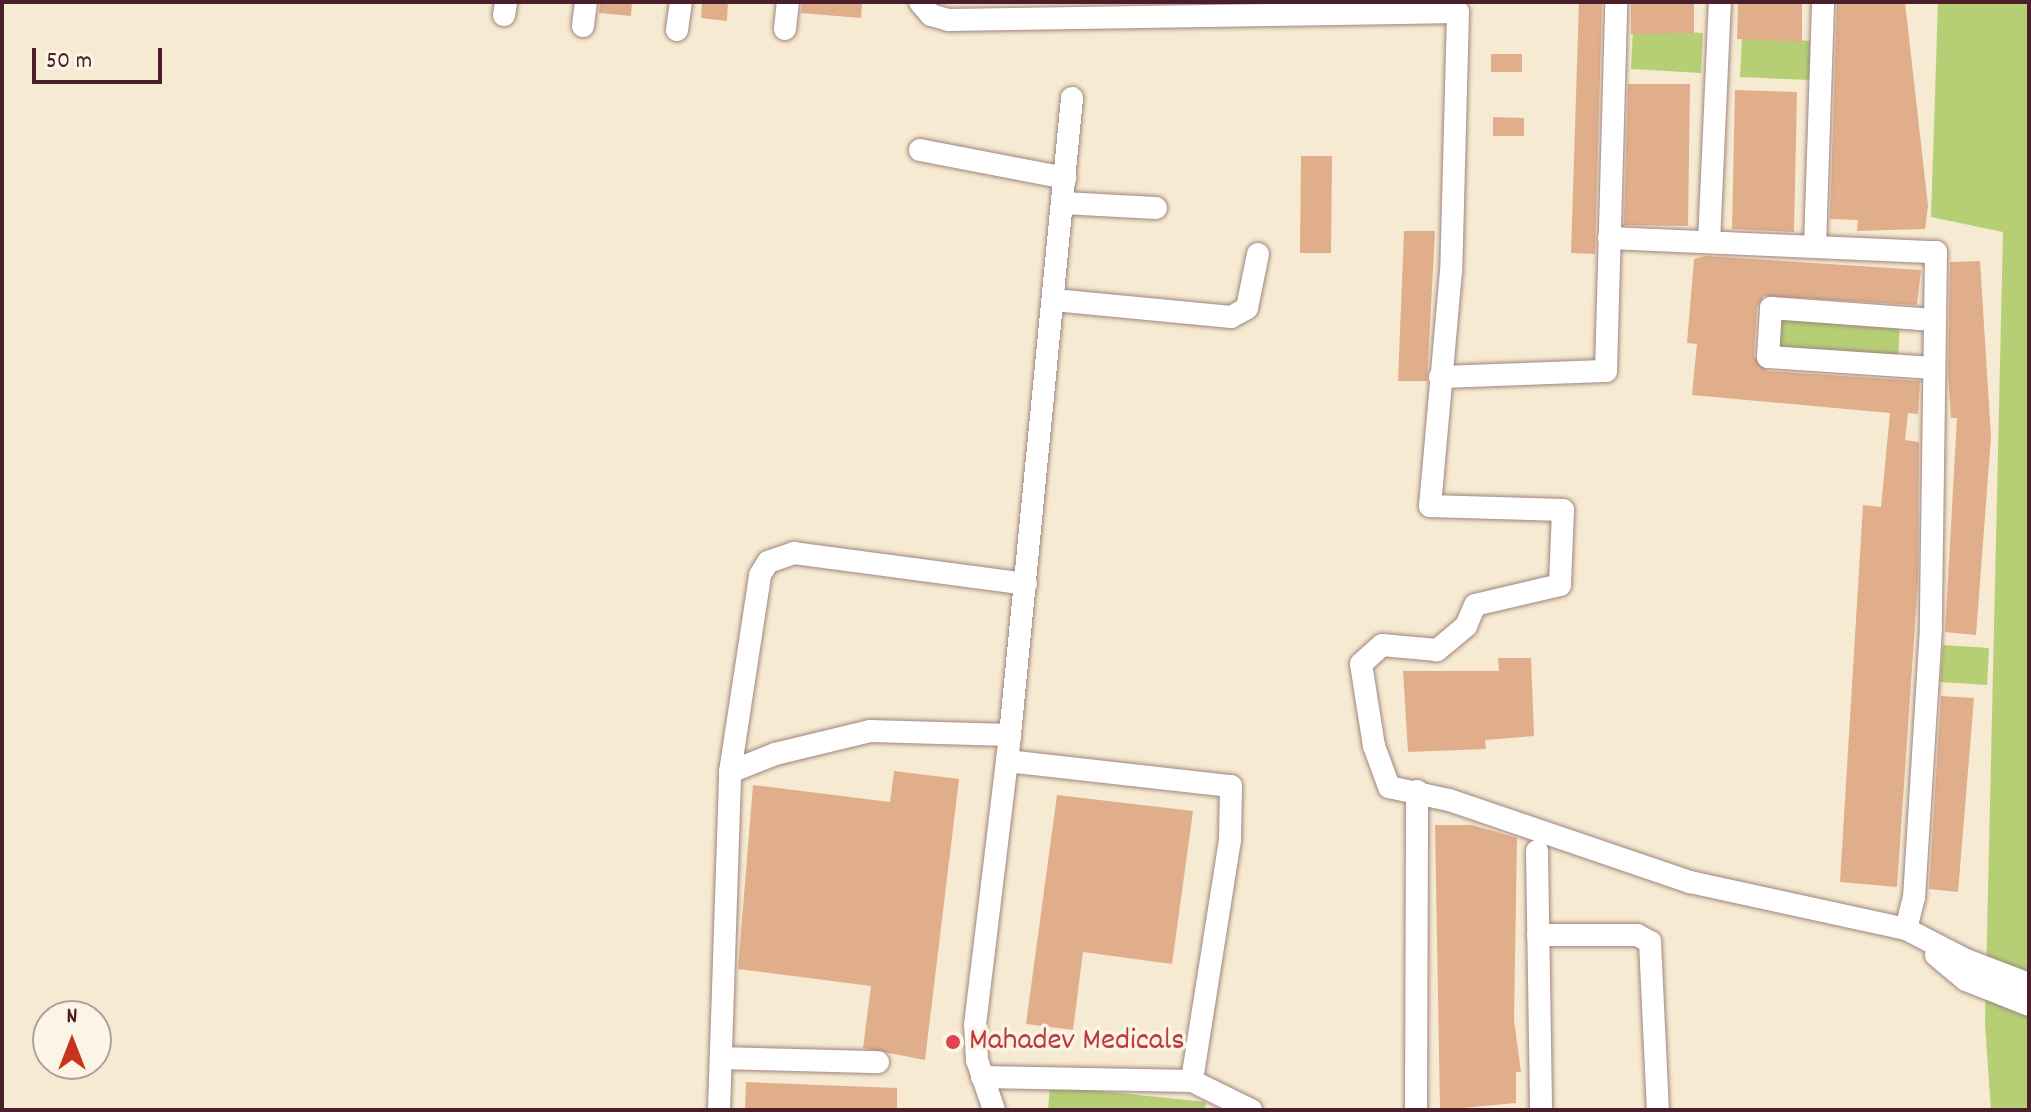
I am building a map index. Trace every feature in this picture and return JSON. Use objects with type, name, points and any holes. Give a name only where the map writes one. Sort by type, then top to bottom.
[{"type":"street","points":[[583,26],[586,2]]},
{"type":"street","points":[[677,30],[681,2]]},
{"type":"street","points":[[785,29],[788,2]]},
{"type":"street","points":[[920,2],[931,15],[948,20],[1194,9],[1458,12],[1451,271],[1430,506],[1563,510],[1560,585],[1475,605],[1466,626],[1437,650],[1382,645],[1361,664],[1374,746],[1389,787],[1417,791],[1690,882],[1906,929],[1966,960],[2029,984]]},
{"type":"street","points":[[1440,377],[1606,371],[1616,2]]},
{"type":"street","points":[[1709,242],[1720,2]]},
{"type":"street","points":[[1815,246],[1823,2]]},
{"type":"street","points":[[994,1110],[982,1077],[975,1025],[1026,584],[1072,98]]},
{"type":"street","points":[[920,150],[1065,178]]},
{"type":"street","points":[[1063,203],[1156,208]]},
{"type":"street","points":[[1609,238],[1936,252],[1931,628],[1914,897],[1906,929]]},
{"type":"street","points":[[1054,300],[1231,317],[1247,308],[1256,287],[1258,254]]},
{"type":"street","points":[[1933,368],[1768,357],[1771,308],[1934,320]]},
{"type":"street","points":[[719,1110],[730,772],[760,575],[768,562],[794,553],[1026,584]]},
{"type":"street","points":[[730,772],[775,754],[870,731],[1010,735]]},
{"type":"street","points":[[1007,761],[1231,786],[1230,840],[1192,1081]]},
{"type":"street","points":[[1416,1110],[1417,791]]},
{"type":"street","points":[[1537,851],[1541,1110]]},
{"type":"street","points":[[1906,929],[1966,980],[2029,1005]]},
{"type":"street","points":[[1538,935],[1637,935],[1650,942],[1658,1110]]},
{"type":"street","points":[[721,1058],[878,1062]]},
{"type":"street","points":[[982,1077],[1192,1081],[1251,1110]]},
{"type":"green space","points":[[1938,2],[2029,2],[2029,1110],[1991,1110],[1985,1024],[2003,232],[1931,217]]},
{"type":"green space","points":[[1633,29],[1703,33],[1701,73],[1631,69]]},
{"type":"green space","points":[[1742,37],[1812,41],[1810,80],[1740,77]]},
{"type":"green space","points":[[1779,318],[1900,325],[1898,358],[1777,351]]},
{"type":"green space","points":[[1943,645],[1989,648],[1987,685],[1940,682]]},
{"type":"green space","points":[[1050,1086],[1206,1102],[1205,1110],[1048,1110]]},
{"type":"building","points":[[600,2],[632,2],[631,16],[599,13]]},
{"type":"building","points":[[702,2],[728,2],[727,21],[701,18]]},
{"type":"building","points":[[802,2],[862,3],[861,18],[801,13]]},
{"type":"building","points":[[1579,2],[1602,2],[1595,254],[1571,253]]},
{"type":"building","points":[[1631,2],[1694,2],[1694,33],[1631,34]]},
{"type":"building","points":[[1738,2],[1802,2],[1802,42],[1737,39]]},
{"type":"building","points":[[1837,2],[1905,2],[1928,206],[1925,229],[1857,231],[1858,220],[1830,219]]},
{"type":"building","points":[[1491,54],[1522,54],[1522,72],[1491,72]]},
{"type":"building","points":[[1628,84],[1690,84],[1688,226],[1624,225]]},
{"type":"building","points":[[1735,90],[1797,92],[1794,232],[1732,229]]},
{"type":"building","points":[[1493,117],[1524,118],[1524,136],[1493,136]]},
{"type":"building","points":[[1301,156],[1332,156],[1331,253],[1300,253]]},
{"type":"building","points":[[1404,231],[1435,231],[1427,381],[1398,381]]},
{"type":"building","points":[[1705,256],[1921,270],[1917,305],[1764,296],[1757,307],[1754,356],[1767,371],[1920,381],[1918,414],[1908,413],[1905,440],[1919,442],[1918,580],[1897,887],[1840,882],[1863,505],[1881,507],[1890,413],[1692,395],[1697,344],[1687,343],[1694,259]]},
{"type":"building","points":[[1980,261],[1991,437],[1976,635],[1945,632],[1957,418],[1951,418],[1948,373],[1950,262]]},
{"type":"building","points":[[1498,658],[1531,658],[1534,736],[1485,740],[1486,749],[1408,752],[1403,671],[1499,671]]},
{"type":"building","points":[[1941,696],[1974,698],[1958,892],[1929,889]]},
{"type":"building","points":[[894,771],[959,779],[925,1060],[863,1048],[871,986],[738,969],[753,785],[890,802]]},
{"type":"building","points":[[1057,795],[1193,811],[1172,964],[1083,952],[1073,1030],[1026,1024]]},
{"type":"building","points":[[1435,825],[1472,825],[1517,838],[1514,1020],[1521,1072],[1516,1072],[1516,1103],[1440,1110]]},
{"type":"building","points":[[746,1082],[897,1088],[897,1110],[745,1110]]},
{"type":"place","name":"Mahadev Medicals","points":[[953,1042]]}]
